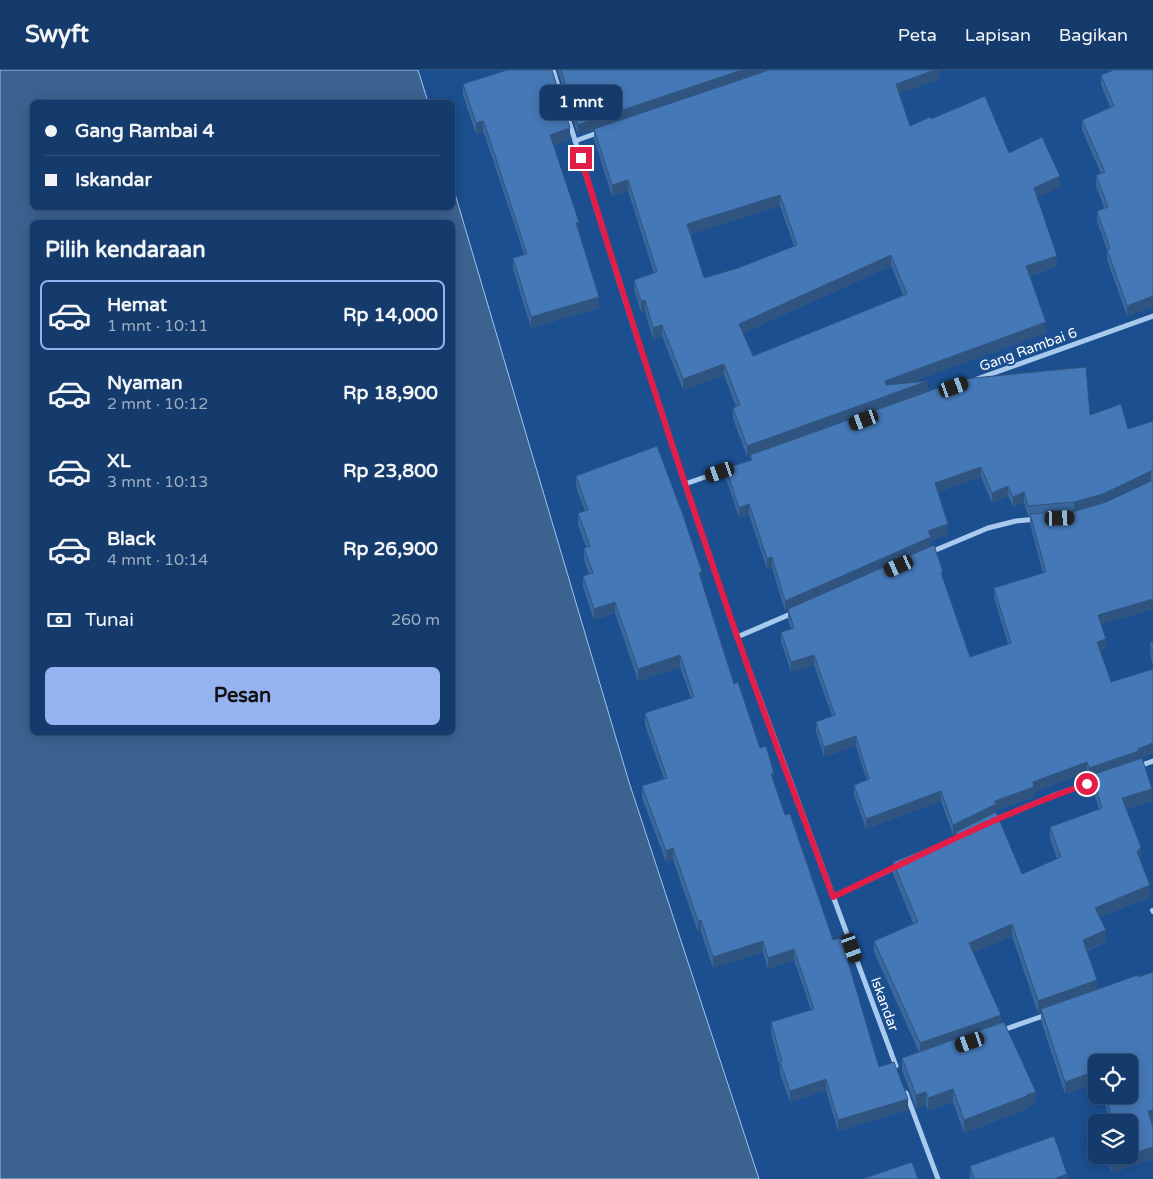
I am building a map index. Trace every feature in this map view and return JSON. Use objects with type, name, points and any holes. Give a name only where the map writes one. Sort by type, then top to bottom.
[{"type":"street","name":"Iskandar","points":[[553,70],[622,290],[737,637],[896,1068],[906,1064]]},
{"type":"street","points":[[575,141],[603,131]]},
{"type":"street","name":"Gang Rambai 6","points":[[975,379],[1153,316]]},
{"type":"street","points":[[685,484],[738,466]]},
{"type":"street","points":[[926,554],[988,528],[1016,521],[1045,518]]},
{"type":"street","points":[[737,637],[800,609]]},
{"type":"street","points":[[1135,767],[1153,761]]},
{"type":"street","points":[[984,825],[1054,795],[1108,776]]},
{"type":"street","points":[[833,897],[901,865]]},
{"type":"street","points":[[997,1032],[1052,1013]]},
{"type":"street","points":[[903,1085],[938,1179]]},
{"type":"water","points":[[0,70],[418,70],[427,100],[30,100],[30,210],[455,210],[455,194],[629,782],[759,1179],[0,1179]]},
{"type":"building","points":[[507,70],[552,70],[570,128],[550,135],[579,222],[576,223],[599,297],[531,317],[513,258],[527,254],[485,125],[483,121],[476,123],[463,84]]},
{"type":"building","points":[[561,70],[742,70],[578,125]]},
{"type":"building","points":[[769,70],[935,70],[896,84],[910,126],[985,96],[1009,153],[1042,137],[1060,176],[1034,188],[1057,256],[1026,266],[1046,322],[885,381],[886,385],[928,381],[747,446],[733,408],[740,405],[724,364],[683,379],[662,325],[653,328],[645,300],[641,301],[634,280],[657,272],[628,180],[612,185],[594,129]],"holes":[[[780,195],[797,245],[738,268],[704,278],[687,224]],[[891,255],[907,294],[753,356],[739,324]]]},
{"type":"building","points":[[1114,70],[1153,70],[1153,296],[1127,306],[1107,249],[1110,248],[1097,211],[1108,207],[1096,175],[1105,172],[1082,120],[1114,106],[1101,75]]},
{"type":"building","points":[[1086,367],[1090,415],[1121,404],[1128,429],[1153,421],[1153,471],[1103,494],[1074,502],[1028,506],[1024,492],[1013,497],[1008,486],[992,493],[981,467],[935,483],[948,524],[928,531],[931,537],[785,601],[772,557],[767,559],[749,504],[739,508],[726,468],[752,460],[750,455],[963,379]]},
{"type":"building","points":[[657,446],[702,572],[699,573],[734,684],[738,682],[760,748],[766,746],[774,773],[771,774],[785,815],[790,814],[833,940],[841,938],[879,1067],[894,1062],[908,1099],[838,1120],[826,1079],[790,1091],[780,1062],[782,1061],[771,1022],[814,1009],[794,949],[768,958],[763,941],[713,957],[701,920],[698,921],[673,848],[666,851],[642,786],[667,778],[645,713],[694,697],[680,655],[638,669],[615,602],[594,609],[583,576],[593,573],[584,548],[590,546],[578,513],[588,510],[576,476]]},
{"type":"building","points":[[1153,480],[1153,599],[1098,615],[1106,639],[1097,642],[1111,682],[1153,669],[1153,743],[1138,749],[1139,751],[1089,768],[1087,762],[1033,782],[1034,787],[995,801],[996,804],[953,825],[941,791],[866,819],[854,785],[869,779],[856,736],[824,747],[816,722],[835,715],[814,655],[791,662],[781,632],[794,628],[788,609],[934,545],[943,572],[941,573],[970,657],[1011,643],[994,588],[1046,572],[1030,514],[1076,511],[1106,502]]},
{"type":"building","points":[[1153,642],[1153,655],[1150,643]]},
{"type":"building","points":[[1142,758],[1152,789],[1122,798],[1141,847],[1137,852],[1150,885],[1095,908],[1106,930],[1083,940],[1097,980],[1038,1001],[1012,924],[969,943],[1001,1015],[920,1043],[874,941],[918,922],[893,862],[957,836],[956,832],[996,812],[1022,874],[1061,857],[1050,827],[1102,808],[1092,775]]},
{"type":"building","points":[[1153,972],[1153,1110],[1148,1111],[1153,1127],[1153,1147],[1138,1152],[1138,1114],[1111,1114],[1108,1104],[1138,1104],[1138,1054],[1088,1054],[1088,1074],[1065,1082],[1041,1009],[1138,975],[1138,977]]},
{"type":"building","points":[[1004,1022],[1036,1092],[964,1120],[953,1089],[928,1098],[926,1092],[916,1095],[902,1058]]},
{"type":"building","points":[[1054,1136],[1067,1174],[1054,1179],[974,1179],[970,1166]]},
{"type":"building","points":[[912,1162],[918,1179],[862,1179]]},
{"type":"route","points":[[581,158],[625,300],[737,637],[833,897],[1001,817],[1054,795],[1087,784]]}]
